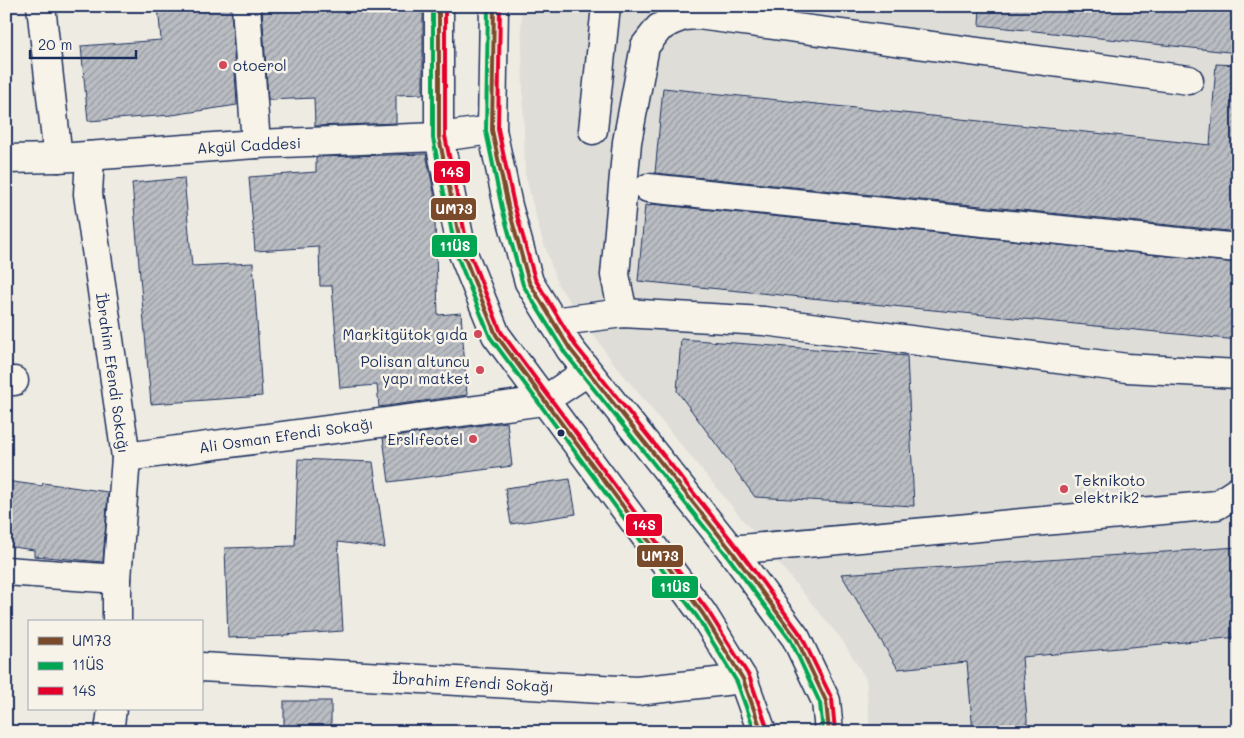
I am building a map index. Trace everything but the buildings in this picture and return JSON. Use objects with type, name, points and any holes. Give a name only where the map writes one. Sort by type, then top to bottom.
[{"type":"street","points":[[41,6],[58,158]]},
{"type":"street","points":[[246,6],[256,144]]},
{"type":"street","points":[[439,6],[439,137],[462,252],[496,336],[703,614],[743,679],[762,732]]},
{"type":"street","points":[[494,6],[492,130],[508,206],[529,282],[570,350],[731,550],[796,638],[826,700],[829,732]]},
{"type":"street","points":[[593,130],[606,6]]},
{"type":"street","points":[[623,313],[616,275],[627,142],[644,46],[659,28],[671,21],[684,16],[698,15],[1188,80]]},
{"type":"street","name":"Akgül Caddesi","points":[[6,159],[58,158],[256,144],[439,137],[492,130]]},
{"type":"street","name":"İbrahim Efendi Sokağı","points":[[90,156],[88,194],[126,457],[117,579],[118,620]]},
{"type":"street","points":[[648,188],[1238,248]]},
{"type":"street","points":[[553,322],[623,313],[764,321],[1127,368],[1238,374]]},
{"type":"street","name":"Ali Osman Efendi Sokağı","points":[[126,457],[543,401],[588,372]]},
{"type":"street","points":[[731,550],[1217,505],[1238,490]]},
{"type":"street","points":[[6,571],[117,579]]},
{"type":"street","name":"İbrahim Efendi Sokağı","points":[[202,667],[637,691],[743,679]]},
{"type":"street","points":[[109,732],[112,710]]},
{"type":"shaded area","points":[[521,6],[1236,6],[1238,18],[1238,732],[870,732],[866,679],[842,640],[612,361],[558,285],[540,232],[525,174]]},
{"type":"transit line","name":"11ÜS","points":[[433,6],[433,138],[456,253],[490,337],[698,618],[737,682],[755,732]]},
{"type":"transit line","name":"UM73","points":[[439,6],[439,137],[462,251],[496,335],[703,614],[743,679],[762,732]]},
{"type":"transit line","name":"14S","points":[[445,6],[445,136],[468,249],[501,332],[708,611],[749,676],[768,730]]},
{"type":"transit line","name":"11ÜS","points":[[488,6],[486,131],[502,208],[523,285],[565,353],[726,554],[791,641],[820,703],[823,732]]},
{"type":"transit line","name":"UM73","points":[[494,6],[492,130],[508,206],[529,282],[570,349],[731,550],[796,638],[826,701],[829,732]]},
{"type":"transit line","name":"14S","points":[[500,6],[498,129],[514,205],[535,279],[575,345],[736,546],[801,635],[832,699],[835,731]]},
{"type":"place","name":"otoerol","points":[[223,65]]},
{"type":"place","name":"Markitgütok gıda","points":[[478,334]]},
{"type":"place","name":"Polisan altuncu yapı matket","points":[[480,370]]},
{"type":"place","name":"Erslıfeotel","points":[[473,439]]},
{"type":"place","name":"Teknikoto elektrik2","points":[[1064,489]]}]
